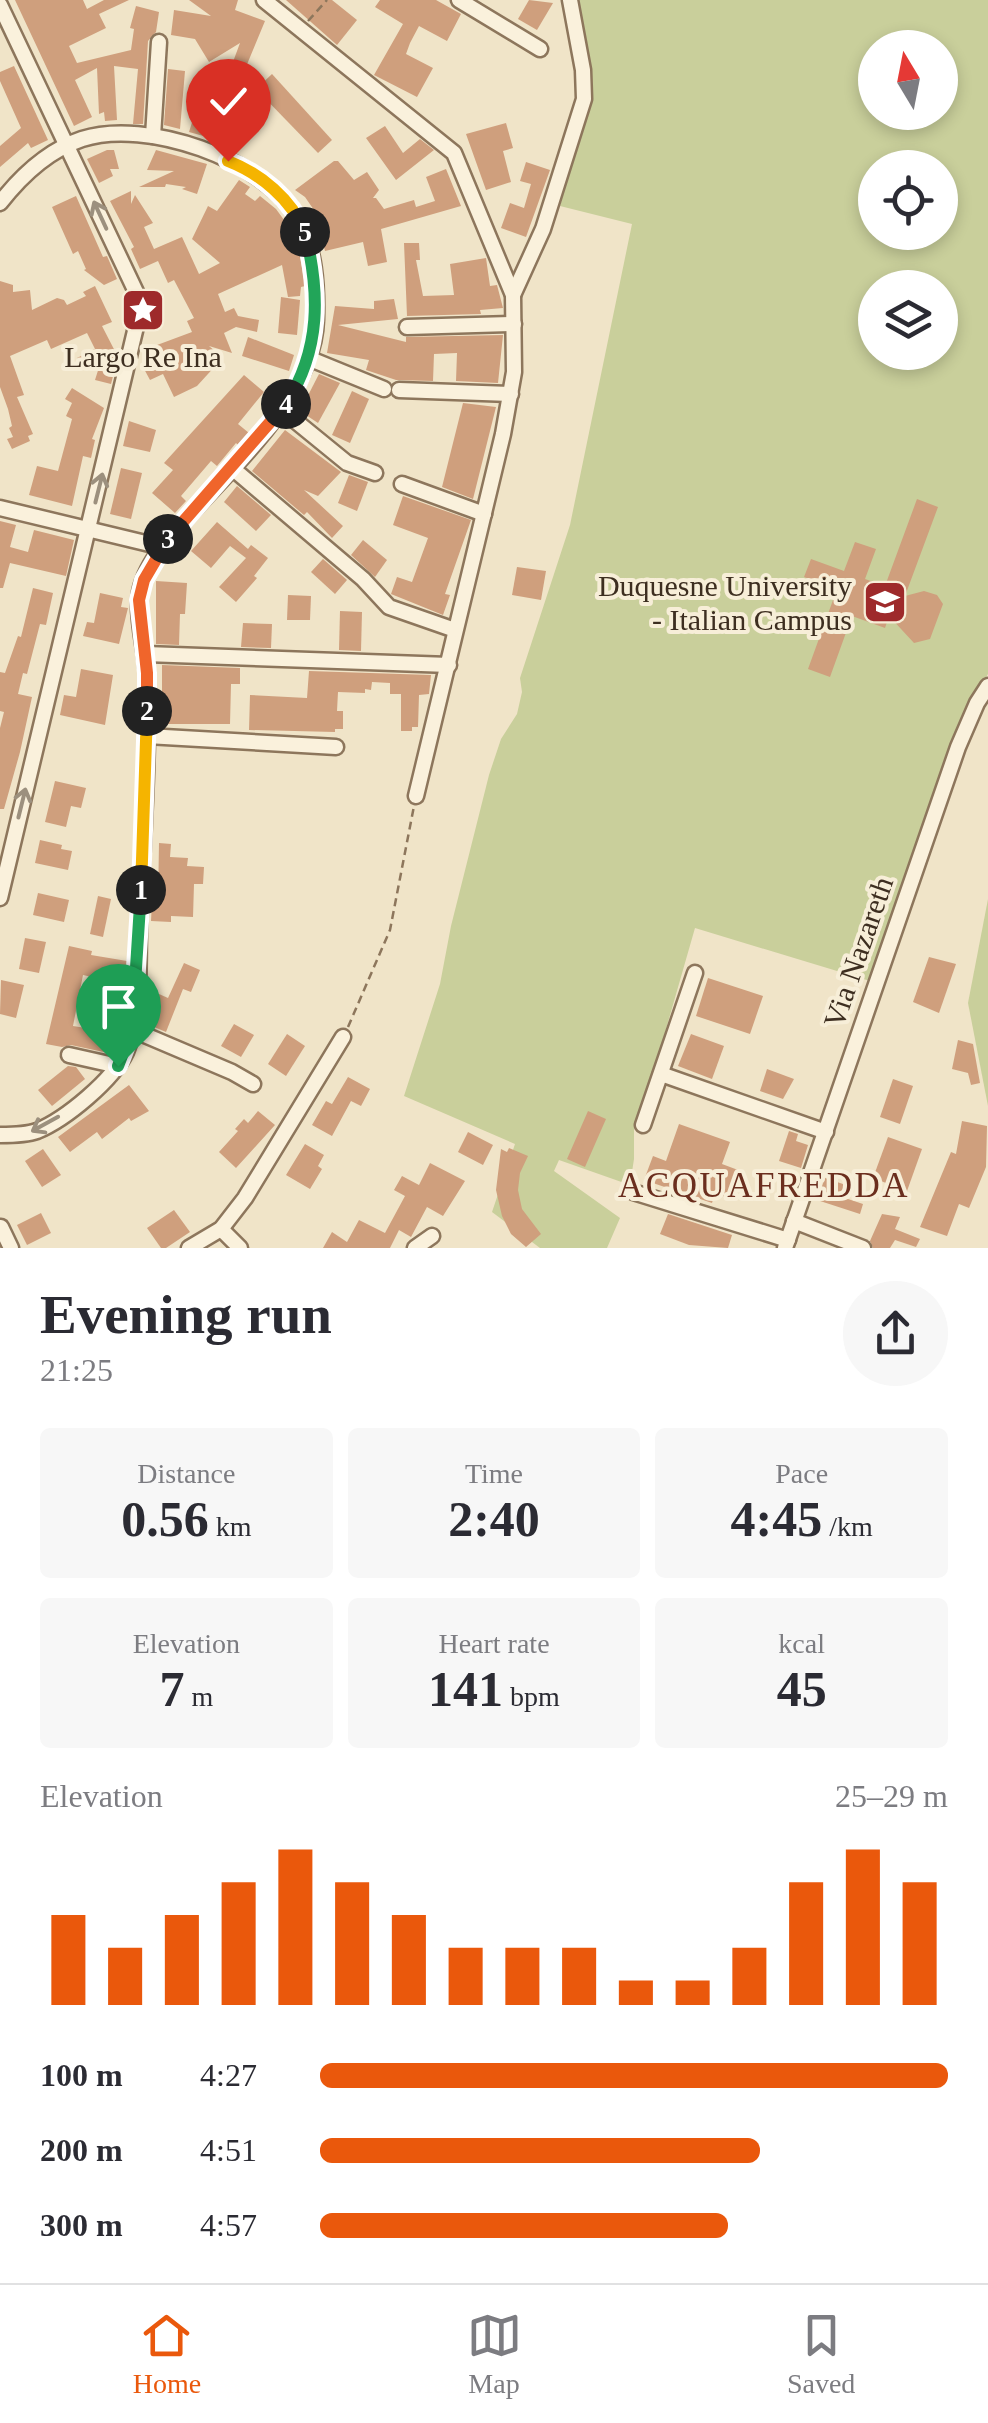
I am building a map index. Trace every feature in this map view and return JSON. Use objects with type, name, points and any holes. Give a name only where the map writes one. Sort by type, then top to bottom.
[{"type":"street","points":[[264,0],[454,153],[513,295],[515,362],[510,394],[416,796]]},
{"type":"street","points":[[459,0],[540,49]]},
{"type":"street","points":[[513,295],[543,229],[584,99],[583,70],[570,0]]},
{"type":"street","points":[[0,5],[133,285],[140,313],[4,860],[0,898]]},
{"type":"street","points":[[152,136],[160,42]]},
{"type":"street","points":[[0,203],[26,173],[67,146],[100,135],[152,136],[244,168],[291,207],[305,233],[315,278],[316,327],[308,358],[282,410],[162,547],[144,580],[140,597],[146,654],[146,736],[132,1030],[118,1066],[90,1094],[42,1128],[26,1134],[0,1135]]},
{"type":"street","points":[[407,326],[514,324]]},
{"type":"street","points":[[308,358],[391,389],[510,394]]},
{"type":"street","points":[[282,410],[347,463],[375,473]]},
{"type":"street","points":[[230,468],[363,579],[387,605],[455,630]]},
{"type":"street","points":[[402,484],[484,514]]},
{"type":"street","points":[[0,508],[162,547]]},
{"type":"street","points":[[146,654],[448,665]]},
{"type":"street","name":"Via Nazareth","points":[[786,1244],[958,747],[988,686]]},
{"type":"street","points":[[146,736],[336,746]]},
{"type":"street","points":[[643,1125],[695,973]]},
{"type":"street","points":[[132,1030],[253,1084]]},
{"type":"street","points":[[189,1248],[221,1229],[245,1198],[343,1038]]},
{"type":"street","points":[[69,1055],[118,1066]]},
{"type":"street","points":[[661,1074],[826,1132]]},
{"type":"street","points":[[633,1192],[786,1244]]},
{"type":"street","points":[[794,1221],[832,1241],[863,1248]]},
{"type":"street","points":[[1,1228],[11,1248]]},
{"type":"street","points":[[221,1229],[240,1248]]},
{"type":"street","points":[[415,1248],[432,1236]]},
{"type":"path","points":[[301,30],[327,0]]},
{"type":"path","points":[[343,1038],[390,930],[416,796]]},
{"type":"green space","points":[[576,0],[988,0],[988,674],[965,712],[870,981],[695,928],[634,1127],[630,1185],[559,1160],[554,1171],[620,1218],[607,1248],[540,1248],[492,1212],[515,1144],[404,1096],[440,984],[489,775],[501,739],[517,714],[522,692],[520,678],[570,525],[632,224],[560,206],[593,85]]},
{"type":"green space","points":[[988,899],[988,1106],[968,1003]]},
{"type":"building","points":[[15,0],[83,0],[87,9],[104,0],[129,0],[99,14],[106,28],[69,46],[77,63],[131,50],[134,29],[130,28],[136,6],[159,12],[156,32],[148,41],[143,124],[133,124],[138,69],[114,66],[117,120],[105,121],[104,112],[99,114],[97,68],[75,80],[92,117],[74,126]]},
{"type":"building","points":[[189,0],[238,0],[235,10],[265,21],[243,74],[241,71],[228,114],[241,102],[251,107],[241,128],[248,131],[241,147],[219,137],[218,140],[189,132],[194,116],[210,121],[217,98],[201,94],[207,72],[227,78],[240,43],[209,62],[195,39],[171,35],[174,10],[211,16]]},
{"type":"building","points":[[286,0],[332,0],[357,20],[337,45]]},
{"type":"building","points":[[380,0],[436,0],[461,14],[447,41],[419,26],[406,54],[433,68],[417,97],[374,75],[403,24],[375,7]]},
{"type":"building","points":[[529,0],[553,3],[537,30],[518,19]]},
{"type":"building","points":[[14,66],[48,140],[31,148],[28,143],[0,167],[0,146],[21,128],[0,81],[0,72]]},
{"type":"building","points":[[168,69],[185,71],[180,129],[164,125]]},
{"type":"building","points":[[272,74],[332,140],[318,153],[256,89]]},
{"type":"building","points":[[506,123],[513,148],[503,151],[511,182],[486,190],[466,134]]},
{"type":"building","points":[[385,126],[403,153],[420,139],[434,150],[396,180],[366,138]]},
{"type":"building","points":[[114,150],[119,169],[110,169],[113,176],[99,183],[87,159]]},
{"type":"building","points":[[156,150],[207,164],[197,194],[182,189],[186,187],[166,184],[139,187],[174,171],[147,170]]},
{"type":"building","points":[[334,161],[354,180],[367,172],[379,190],[373,198],[384,209],[414,200],[416,207],[435,201],[426,177],[446,169],[461,206],[381,229],[387,262],[368,266],[363,242],[325,251],[319,227],[325,226],[305,197],[295,190]]},
{"type":"building","points":[[526,162],[550,170],[526,237],[501,228],[510,203],[524,208],[531,184],[520,181]]},
{"type":"building","points":[[239,180],[250,187],[245,194],[255,201],[260,196],[287,224],[298,244],[305,286],[301,287],[300,296],[288,297],[282,265],[218,294],[225,312],[234,308],[238,316],[259,320],[257,332],[236,327],[224,333],[232,353],[209,346],[216,352],[218,363],[197,386],[174,397],[163,374],[150,380],[143,367],[149,364],[145,354],[151,352],[149,348],[192,332],[187,321],[194,318],[174,280],[168,283],[158,261],[140,269],[131,249],[134,247],[110,201],[131,191],[131,204],[135,195],[153,223],[144,227],[154,249],[182,237],[199,274],[220,263],[192,239],[208,206],[217,211]]},
{"type":"building","points":[[76,196],[117,279],[104,285],[84,270],[78,251],[73,254],[52,207]]},
{"type":"building","points":[[404,243],[419,243],[420,260],[416,260],[423,296],[454,295],[450,264],[486,258],[490,286],[497,285],[503,308],[480,310],[481,314],[407,316]]},
{"type":"building","points":[[0,281],[13,285],[13,292],[30,290],[32,310],[57,298],[67,305],[86,296],[83,292],[95,286],[112,322],[102,326],[118,357],[111,384],[95,380],[101,361],[83,370],[77,358],[95,349],[87,333],[51,349],[47,340],[10,356],[24,395],[17,397],[33,434],[28,436],[30,441],[12,449],[7,439],[13,437],[9,428],[12,426],[0,387]]},
{"type":"building","points":[[281,297],[300,300],[297,335],[278,333]]},
{"type":"building","points":[[394,299],[398,319],[338,325],[406,342],[406,337],[503,335],[498,383],[456,381],[457,353],[434,354],[433,381],[396,380],[366,370],[369,360],[327,353],[335,306],[374,309],[374,301]]},
{"type":"building","points":[[248,337],[294,355],[289,371],[242,356]]},
{"type":"building","points":[[319,374],[340,383],[318,423],[300,411]]},
{"type":"building","points":[[244,375],[264,392],[238,424],[249,433],[217,466],[211,461],[181,496],[186,501],[175,513],[152,493],[173,470],[164,463]]},
{"type":"building","points":[[72,388],[104,408],[92,439],[95,440],[91,458],[83,456],[72,506],[29,495],[37,466],[58,471],[72,419],[66,416],[72,403],[65,399]]},
{"type":"building","points":[[352,391],[369,399],[350,443],[332,435]]},
{"type":"building","points":[[463,403],[496,407],[473,499],[442,487]]},
{"type":"building","points":[[129,421],[156,430],[150,452],[123,446]]},
{"type":"building","points":[[285,430],[341,472],[318,496],[304,490],[343,526],[332,538],[307,512],[304,515],[252,471]]},
{"type":"building","points":[[121,468],[142,473],[131,519],[110,514]]},
{"type":"building","points":[[349,475],[368,482],[357,511],[338,503]]},
{"type":"building","points":[[237,486],[271,515],[256,531],[224,502]]},
{"type":"building","points":[[403,496],[471,520],[445,594],[450,595],[443,615],[391,594],[397,577],[412,582],[428,538],[393,525]]},
{"type":"building","points":[[917,499],[938,507],[905,596],[924,591],[937,595],[943,604],[930,639],[914,643],[889,616],[885,628],[852,616],[830,677],[808,669],[837,589],[804,577],[811,559],[844,571],[855,542],[876,549],[865,579],[885,586]]},
{"type":"building","points":[[0,521],[16,525],[10,547],[28,552],[34,530],[74,540],[66,576],[10,563],[0,588]]},
{"type":"building","points":[[217,522],[248,549],[251,545],[268,558],[236,602],[219,587],[246,558],[230,546],[211,568],[191,551]]},
{"type":"building","points":[[363,540],[387,560],[375,577],[351,555]]},
{"type":"building","points":[[323,559],[347,580],[335,594],[311,572]]},
{"type":"building","points":[[517,567],[546,571],[541,600],[512,595]]},
{"type":"building","points":[[156,581],[187,583],[179,645],[156,644]]},
{"type":"building","points":[[33,588],[53,593],[46,625],[40,624],[27,674],[23,673],[18,694],[32,697],[4,809],[0,809],[0,728],[4,712],[0,711],[0,672],[5,673],[18,636],[21,637]]},
{"type":"building","points":[[100,593],[123,598],[121,607],[128,608],[119,644],[83,636],[87,622],[94,623]]},
{"type":"building","points":[[288,595],[311,596],[310,620],[287,620]]},
{"type":"building","points":[[340,611],[362,612],[361,651],[339,650]]},
{"type":"building","points":[[243,623],[272,624],[271,648],[241,647]]},
{"type":"building","points":[[162,665],[240,668],[240,684],[231,684],[230,724],[162,724]]},
{"type":"building","points":[[81,669],[113,675],[105,725],[60,715],[64,695],[76,697]]},
{"type":"building","points":[[309,671],[431,675],[429,694],[419,695],[418,727],[401,731],[401,694],[390,694],[390,683],[372,682],[371,690],[365,689],[365,693],[338,692],[337,711],[343,711],[343,729],[249,730],[250,695],[307,698]]},
{"type":"building","points":[[55,781],[86,788],[81,808],[71,806],[66,827],[45,822]]},
{"type":"building","points":[[40,840],[72,851],[68,870],[35,863]]},
{"type":"building","points":[[159,843],[171,844],[170,857],[188,858],[187,866],[204,867],[203,884],[194,884],[193,917],[171,916],[171,922],[151,921],[152,901],[158,902]]},
{"type":"building","points":[[38,893],[69,900],[64,922],[33,915]]},
{"type":"building","points":[[98,896],[111,899],[103,937],[90,934]]},
{"type":"building","points":[[25,938],[46,942],[39,973],[19,969]]},
{"type":"building","points":[[69,946],[92,951],[91,955],[127,961],[113,1054],[46,1044]],"holes":[[[83,975],[101,979],[92,1029],[73,1026]]]},
{"type":"building","points":[[929,957],[956,964],[939,1013],[913,1002]]},
{"type":"building","points":[[184,963],[200,970],[191,992],[183,989],[166,1032],[147,1024],[159,994],[168,998]]},
{"type":"building","points":[[708,978],[763,996],[750,1034],[696,1016]]},
{"type":"building","points":[[1,980],[24,985],[16,1018],[0,1014]]},
{"type":"building","points":[[234,1024],[254,1035],[241,1057],[221,1046]]},
{"type":"building","points":[[287,1034],[305,1046],[286,1076],[268,1064]]},
{"type":"building","points":[[691,1034],[724,1046],[712,1079],[678,1066]]},
{"type":"building","points":[[958,1040],[973,1044],[980,1083],[971,1085],[968,1073],[952,1069]]},
{"type":"building","points":[[68,1066],[76,1067],[85,1079],[52,1106],[38,1090]]},
{"type":"building","points":[[767,1069],[794,1079],[783,1099],[760,1091]]},
{"type":"building","points":[[348,1077],[370,1089],[361,1106],[351,1101],[332,1136],[312,1125],[326,1101],[332,1104]]},
{"type":"building","points":[[893,1079],[913,1086],[900,1124],[880,1117]]},
{"type":"building","points":[[129,1085],[149,1111],[131,1121],[129,1118],[102,1139],[97,1132],[70,1152],[58,1137]]},
{"type":"building","points":[[258,1111],[275,1125],[236,1168],[219,1152],[244,1119],[248,1123]]},
{"type":"building","points":[[588,1111],[606,1119],[585,1167],[567,1159]]},
{"type":"building","points":[[962,1121],[987,1126],[986,1167],[969,1208],[959,1204],[947,1236],[920,1227],[951,1152],[956,1154]]},
{"type":"building","points":[[679,1124],[730,1142],[722,1164],[738,1170],[728,1198],[715,1193],[712,1203],[644,1180],[653,1156],[666,1161]]},
{"type":"building","points":[[789,1131],[798,1134],[796,1141],[808,1145],[801,1168],[779,1161]]},
{"type":"building","points":[[468,1132],[493,1145],[483,1165],[458,1152]]},
{"type":"building","points":[[888,1137],[922,1149],[907,1191],[873,1178]]},
{"type":"building","points":[[305,1144],[324,1155],[318,1166],[322,1169],[310,1189],[286,1175]]},
{"type":"building","points":[[509,1148],[528,1156],[518,1190],[522,1209],[541,1234],[526,1247],[511,1234],[496,1190],[501,1149],[507,1152]]},
{"type":"building","points":[[43,1149],[61,1175],[42,1187],[25,1161]]},
{"type":"building","points":[[430,1163],[465,1181],[443,1216],[427,1207],[411,1237],[399,1230],[390,1248],[323,1248],[332,1232],[347,1242],[359,1220],[385,1233],[405,1196],[394,1190],[402,1176],[419,1185]]},
{"type":"building","points":[[825,1178],[846,1185],[842,1197],[863,1204],[860,1214],[817,1200]]},
{"type":"building","points":[[174,1210],[190,1232],[161,1248],[147,1228]]},
{"type":"building","points":[[41,1213],[51,1233],[27,1245],[17,1225]]},
{"type":"building","points":[[668,1214],[732,1235],[728,1248],[689,1245],[660,1234]]},
{"type":"building","points":[[882,1214],[900,1217],[895,1229],[920,1239],[916,1247],[895,1240],[890,1248],[873,1248],[870,1241]]},
{"type":"place","name":"Largo Re Ina","points":[[143,310]]},
{"type":"place","name":"Duquesne University - Italian Campus","points":[[885,602]]},
{"type":"district","name":"ACQUAFREDDA","points":[[764,1185]]},
{"type":"route","points":[[118,1066],[130,1041],[137,980],[147,693],[141,588],[165,542],[288,401],[303,372],[316,327],[313,262],[303,228],[274,189],[228,161]]}]
